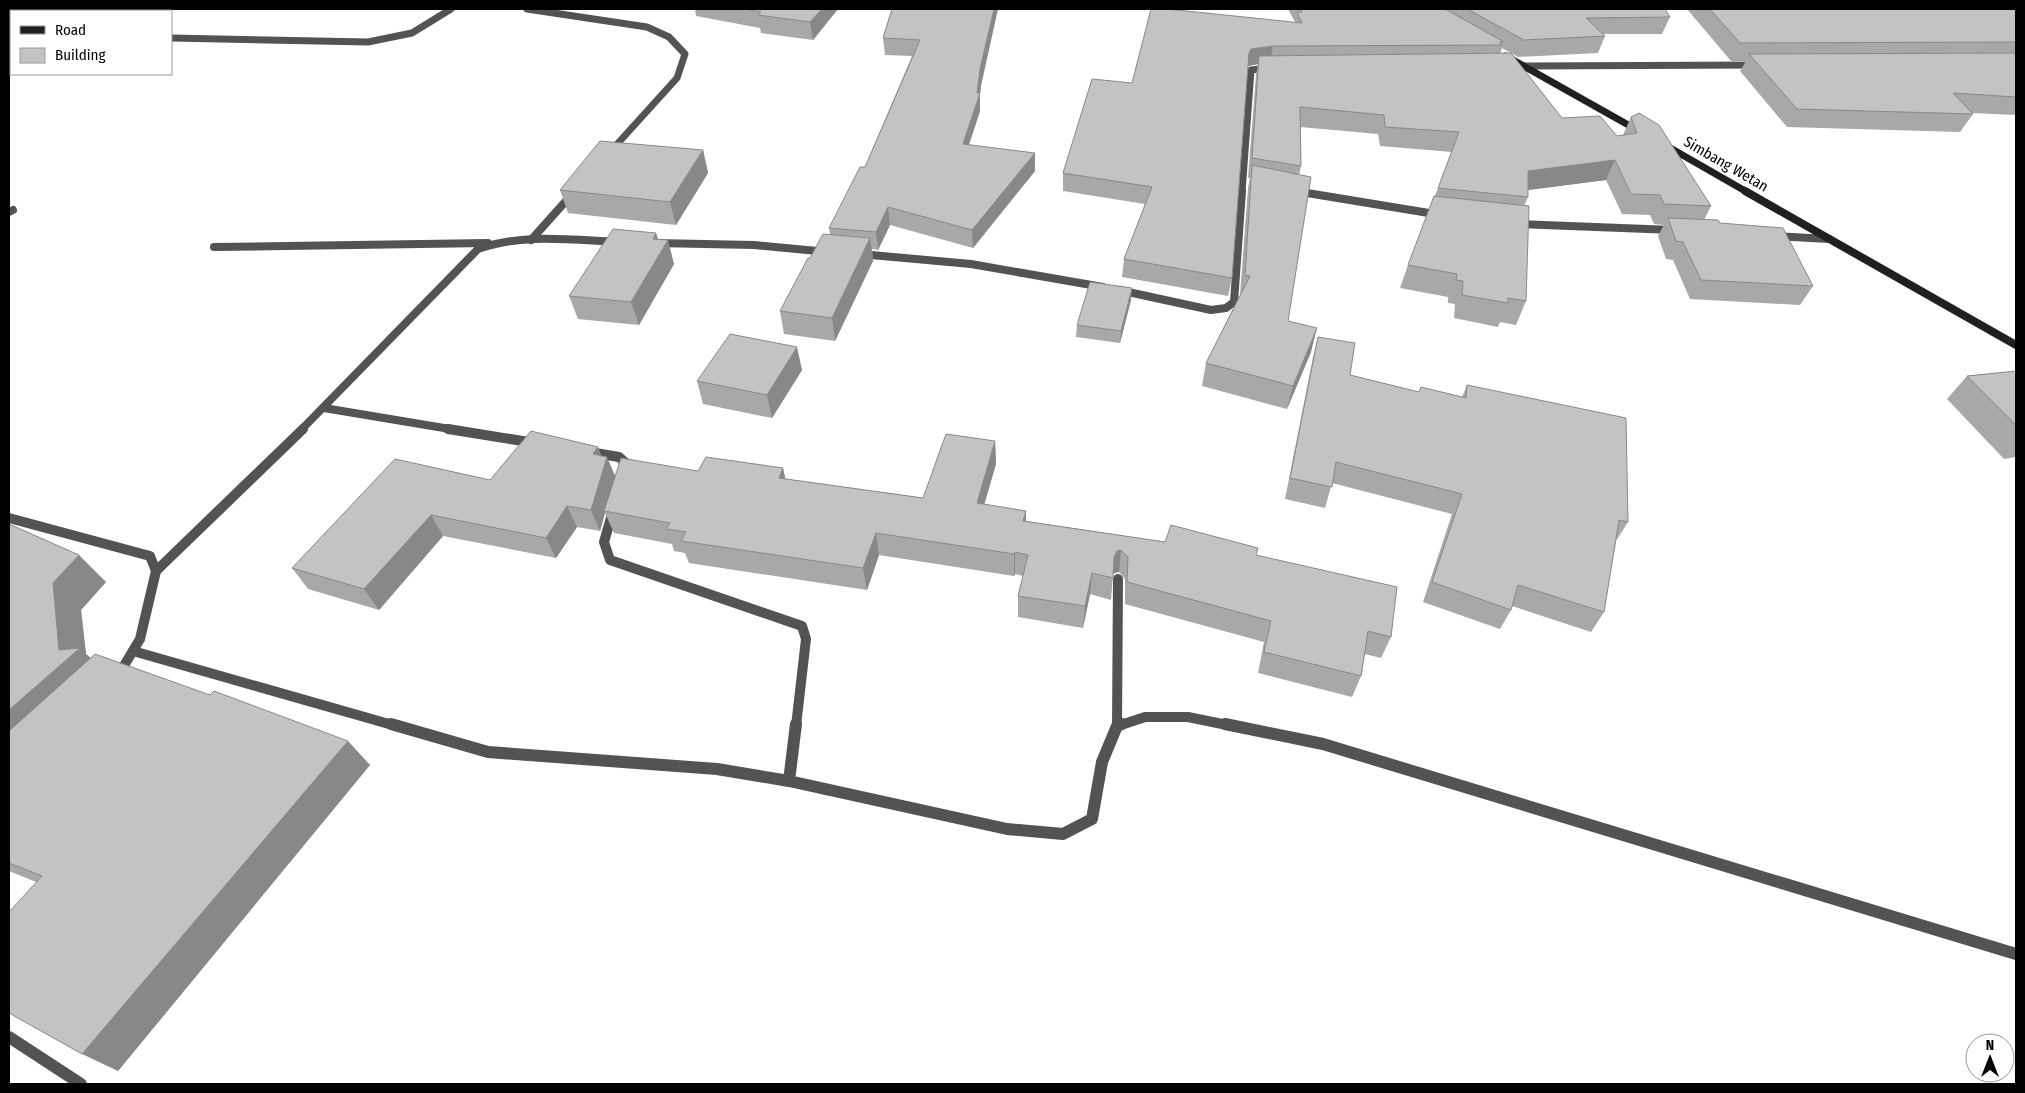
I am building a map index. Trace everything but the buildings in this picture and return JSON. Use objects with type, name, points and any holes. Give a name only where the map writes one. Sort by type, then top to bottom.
[{"type":"street","points":[[172,38],[368,42],[391,39],[412,33],[451,9]]},
{"type":"street","points":[[527,9],[646,27],[663,32],[678,42],[685,54],[677,78],[606,156]]},
{"type":"street","points":[[1499,52],[1643,133]]},
{"type":"street","points":[[1505,66],[1766,65]]},
{"type":"street","points":[[853,254],[972,264],[1078,281],[1211,310],[1226,308],[1234,302],[1251,70],[1280,68]]},
{"type":"street","name":"Simbang Wetan","points":[[1660,143],[2016,345]]},
{"type":"street","points":[[1242,182],[1252,184]]},
{"type":"street","points":[[531,240],[582,183]]},
{"type":"street","points":[[1289,190],[1446,216]]},
{"type":"street","points":[[1509,223],[1684,231]]},
{"type":"street","points":[[1762,235],[1829,239]]},
{"type":"street","points":[[214,247],[492,243],[510,239],[628,242]]},
{"type":"street","points":[[114,680],[121,673],[140,639],[156,571],[324,408],[478,250],[492,243]]},
{"type":"street","points":[[647,243],[754,245],[833,252]]},
{"type":"street","points":[[324,408],[550,446]]},
{"type":"street","points":[[580,450],[619,457],[627,464],[622,481]]},
{"type":"street","points":[[616,499],[604,542],[610,560],[802,626],[806,639],[789,781]]},
{"type":"street","points":[[9,518],[150,556],[156,571]]},
{"type":"street","points":[[134,651],[488,752],[716,769],[789,781],[1007,829],[1063,834],[1092,819],[1102,762],[1117,726],[1118,657],[1115,626],[1118,579]]},
{"type":"street","points":[[1117,726],[1145,716],[1188,716],[1324,744],[2016,954]]},
{"type":"street","points":[[9,1037],[81,1084]]}]
